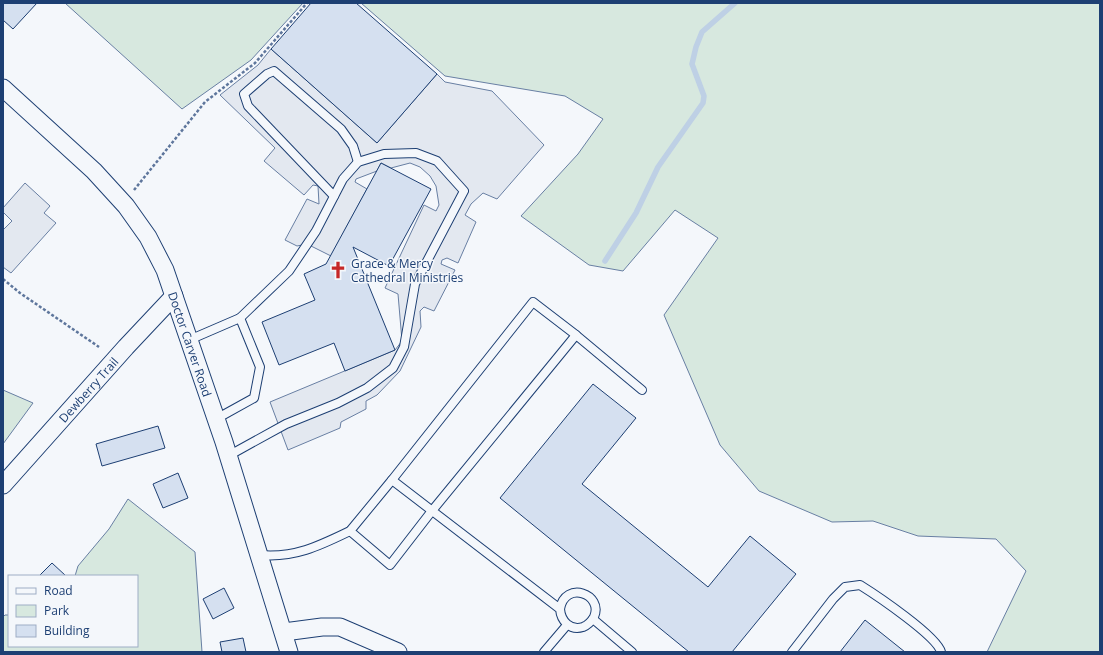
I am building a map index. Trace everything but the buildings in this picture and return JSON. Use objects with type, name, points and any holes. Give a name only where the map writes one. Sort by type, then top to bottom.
[{"type":"street","name":"Doctor Carver Road","points":[[3,88],[94,171],[126,206],[148,237],[165,270],[216,419],[260,555],[289,652]]},
{"type":"street","name":"Dewberry Trail","points":[[3,485],[126,347],[174,296]]},
{"type":"street","points":[[284,632],[322,627],[340,627],[398,652]]},
{"type":"lane","points":[[334,196],[248,106],[244,94],[267,74],[274,71],[341,129],[353,146],[358,162]]},
{"type":"lane","points":[[189,340],[240,318],[289,271],[316,231],[343,179],[358,162],[384,154],[416,153],[437,161],[464,191],[415,284],[404,347],[392,368],[367,388],[338,404],[286,424],[228,456]]},
{"type":"lane","points":[[260,555],[278,556],[312,550],[350,531],[532,302],[576,335],[642,390]]},
{"type":"lane","points":[[216,419],[254,398],[260,367],[240,318]]},
{"type":"lane","points":[[350,531],[390,565],[431,512],[576,335]]},
{"type":"lane","points":[[392,480],[431,512],[560,609]]},
{"type":"lane","points":[[792,652],[833,599],[845,587],[860,585],[879,596],[927,635],[940,646],[941,652]]},
{"type":"lane","points":[[573,593],[585,593],[594,602],[595,614],[593,619],[584,627],[578,628],[567,624],[560,615],[560,604],[567,595],[573,593]]},
{"type":"lane","points":[[593,619],[632,652]]},
{"type":"lane","points":[[544,652],[567,624]]},
{"type":"path","points":[[133,192],[205,102],[255,63],[307,3]]},
{"type":"path","points":[[3,279],[20,293],[99,347]]},
{"type":"green space","points":[[65,3],[303,3],[251,60],[182,109]]},
{"type":"green space","points":[[361,3],[1100,3],[1100,652],[987,652],[1026,571],[996,539],[918,536],[873,521],[832,522],[759,491],[720,445],[664,315],[718,238],[675,210],[623,271],[589,265],[521,216],[578,154],[603,119],[565,96],[445,76]]},
{"type":"green space","points":[[3,390],[33,403],[3,444]]},
{"type":"green space","points":[[128,499],[195,552],[202,652],[3,652],[3,617],[5,615],[8,615],[8,647],[138,647],[138,575],[75,575],[78,566],[109,529]]},
{"type":"shaded area","points":[[271,49],[377,143],[437,74],[445,82],[492,91],[544,145],[497,199],[483,193],[471,204],[465,215],[476,222],[458,263],[447,258],[442,260],[441,264],[455,270],[434,311],[424,307],[420,311],[421,327],[400,371],[377,395],[366,401],[366,409],[341,422],[340,428],[288,450],[270,402],[395,350],[402,341],[398,294],[385,288],[424,205],[436,211],[439,205],[436,186],[430,176],[420,167],[410,163],[391,168],[381,163],[377,171],[356,179],[355,182],[367,189],[331,256],[307,244],[297,246],[285,240],[307,199],[319,204],[318,186],[313,185],[304,195],[264,161],[275,148],[220,95],[258,65]]},
{"type":"shaded area","points":[[25,183],[50,206],[44,213],[56,223],[11,273],[3,267],[3,230],[12,221],[3,212],[3,208]]},
{"type":"waterway","points":[[605,261],[636,213],[658,167],[703,103],[704,96],[692,64],[696,47],[702,32],[735,3]]},
{"type":"place","name":"Grace & Mercy Cathedral Ministries","points":[[338,270]]}]
